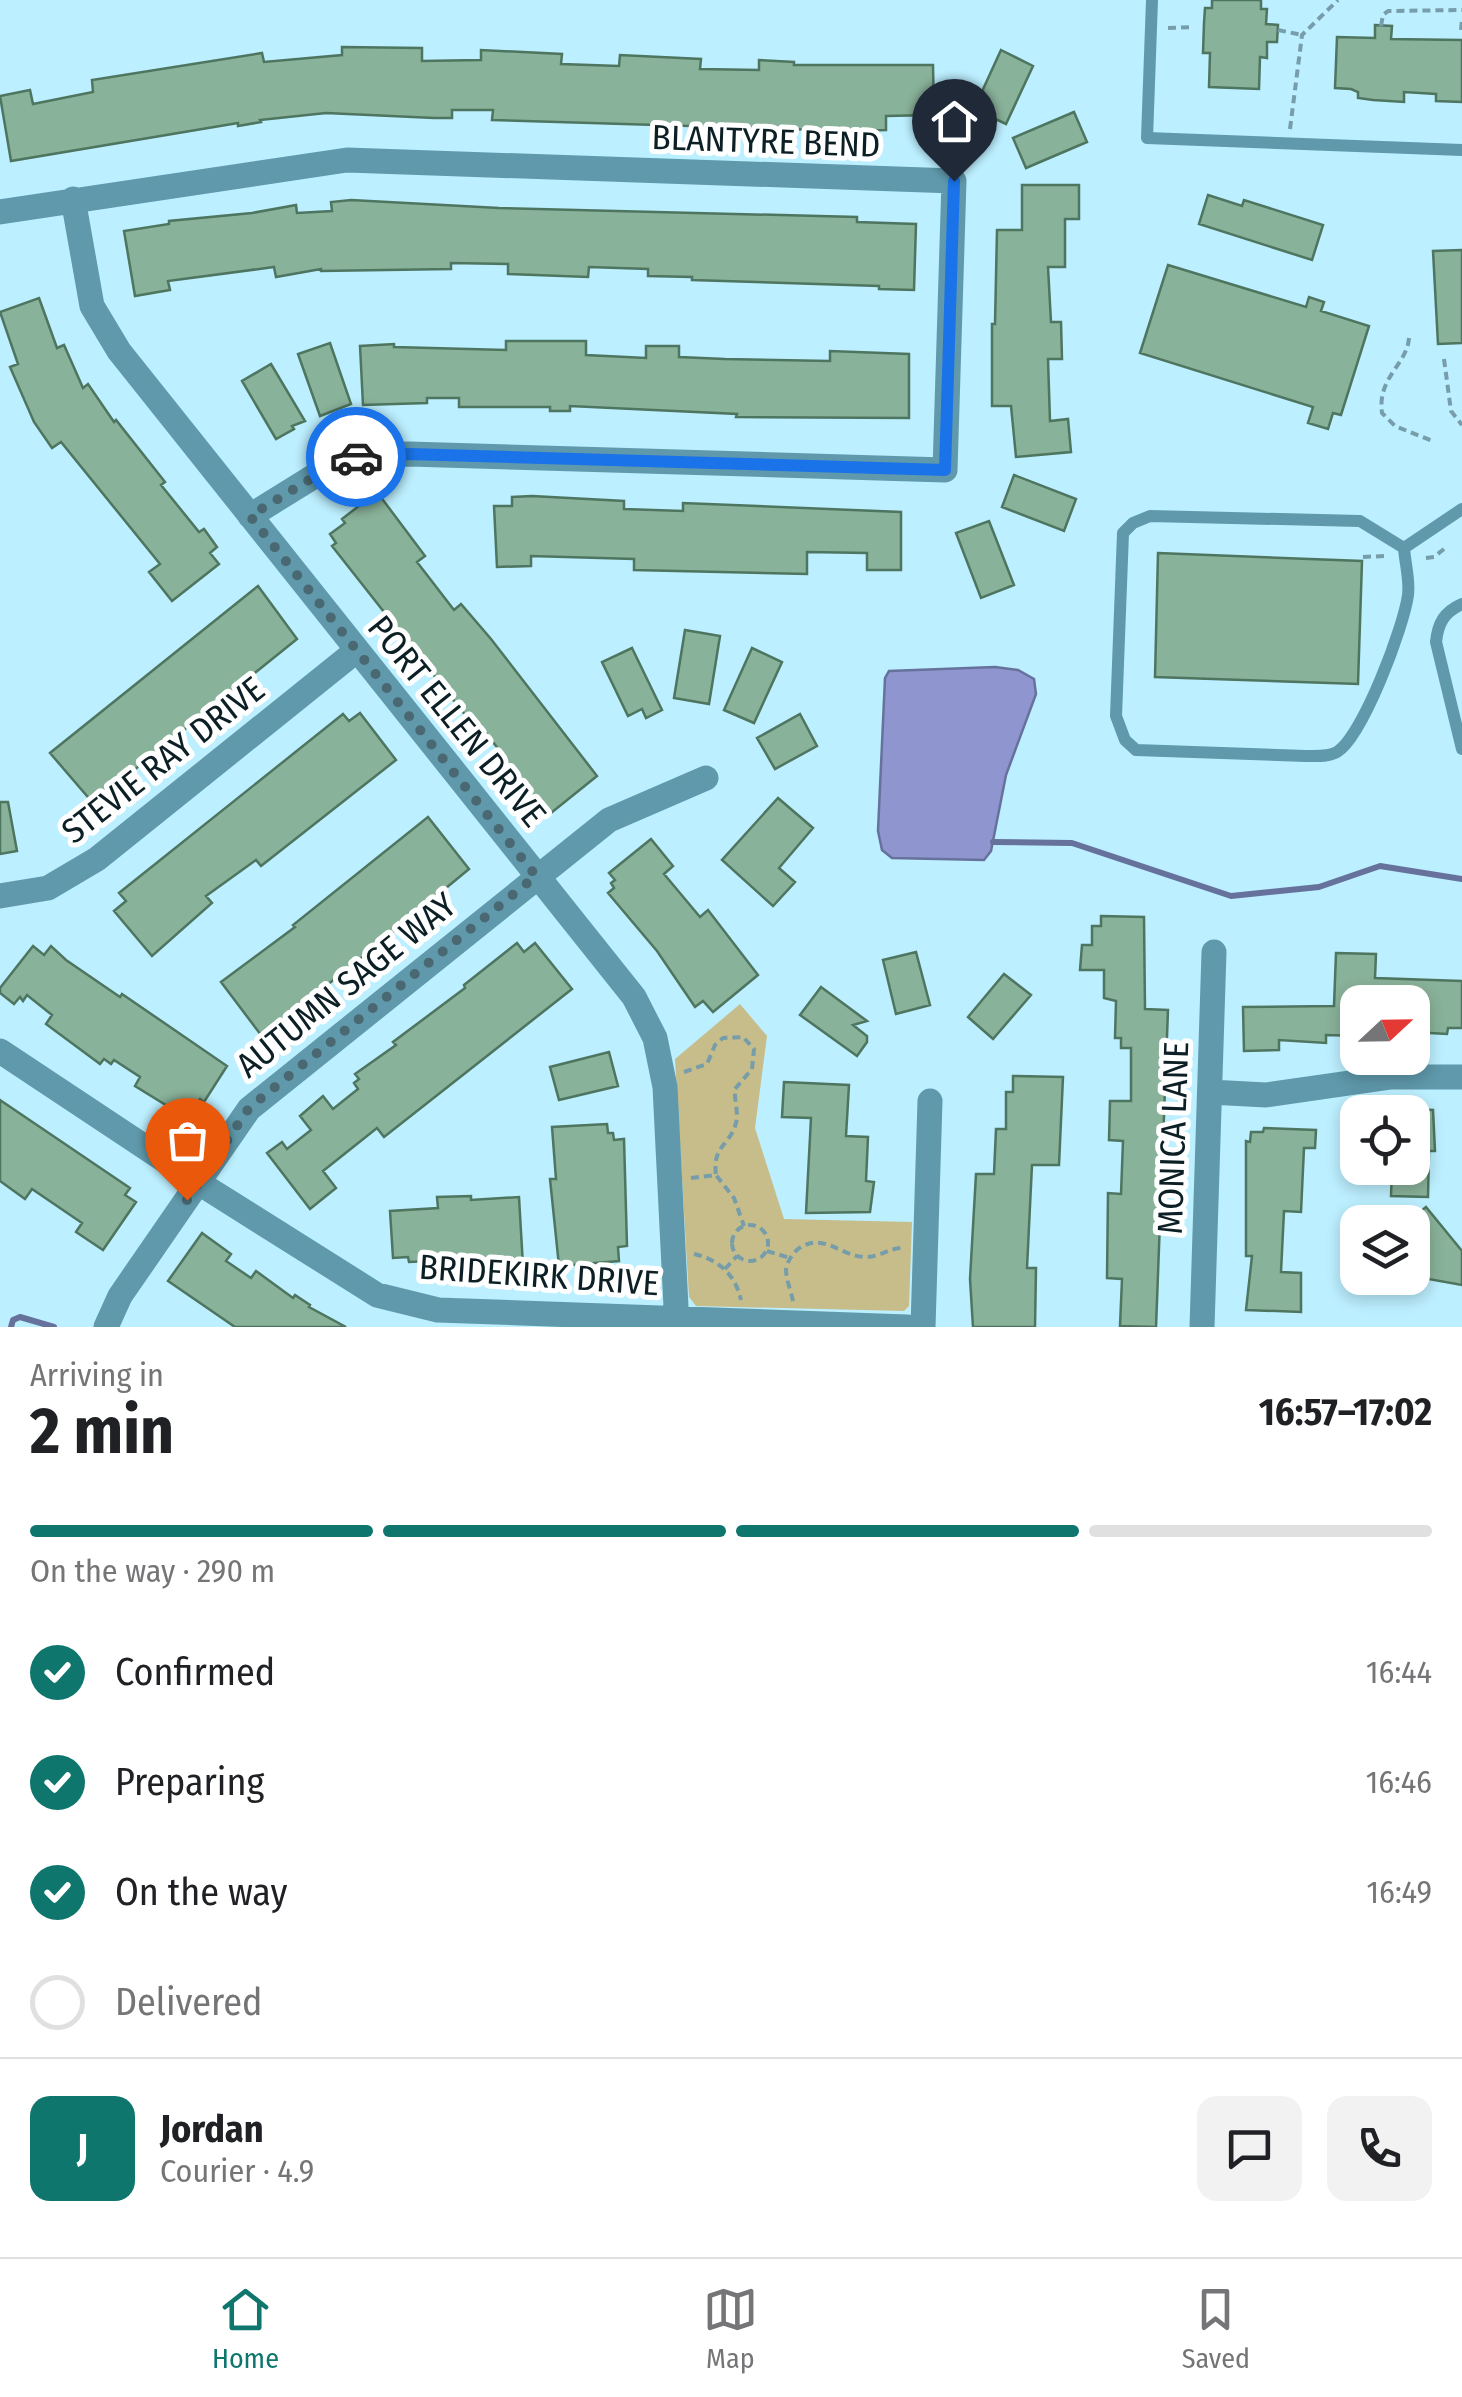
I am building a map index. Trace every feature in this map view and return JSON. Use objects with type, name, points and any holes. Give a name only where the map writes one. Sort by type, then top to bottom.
[{"type":"street","name":"BLANTYRE BEND","points":[[0,212],[347,160],[954,181],[945,470],[409,454],[359,456],[322,472],[250,516]]},
{"type":"street","name":"PORT ELLEN DRIVE","points":[[73,199],[92,306],[119,351],[634,997],[655,1038],[665,1087],[677,1323]]},
{"type":"street","name":"STEVIE RAY DRIVE","points":[[0,896],[48,888],[97,859],[356,651]]},
{"type":"street","name":"AUTUMN SAGE WAY","points":[[106,1327],[120,1296],[249,1108],[609,820],[706,778]]},
{"type":"street","name":"MONICA LANE","points":[[1202,1327],[1214,952]]},
{"type":"street","name":"BRIDEKIRK DRIVE","points":[[0,1051],[377,1296],[438,1310],[677,1323],[906,1327]]},
{"type":"street","points":[[1210,1092],[1266,1094],[1390,1077],[1462,1077]]},
{"type":"street","points":[[923,1327],[930,1101]]},
{"type":"lane","points":[[1152,0],[1147,138],[1462,150]]},
{"type":"lane","points":[[1404,548],[1462,509]]},
{"type":"lane","points":[[1150,516],[1360,521],[1404,548],[1409,592],[1398,639],[1360,722],[1342,748],[1332,754],[1306,756],[1136,750],[1125,740],[1116,716],[1116,637],[1123,533],[1133,522],[1150,516]]},
{"type":"lane","points":[[1462,604],[1450,609],[1438,626],[1436,642],[1462,749]]},
{"type":"path","points":[[1290,144],[1290,112],[1302,35],[1338,0]]},
{"type":"path","points":[[1381,26],[1383,14],[1388,11],[1462,10]]},
{"type":"path","points":[[1461,30],[1462,20]]},
{"type":"path","points":[[1151,29],[1193,27]]},
{"type":"path","points":[[1278,30],[1302,35]]},
{"type":"path","points":[[1409,338],[1409,346],[1391,370],[1382,394],[1382,413],[1394,426],[1435,442]]},
{"type":"path","points":[[1444,359],[1451,411],[1462,424]]},
{"type":"path","points":[[1426,558],[1444,549]]},
{"type":"path","points":[[1364,556],[1384,556]]},
{"type":"path","points":[[684,1072],[707,1064],[722,1038],[743,1037],[754,1049],[752,1069],[735,1089],[735,1128],[716,1152],[716,1175],[734,1198],[744,1226]]},
{"type":"path","points":[[691,1178],[716,1175]]},
{"type":"path","points":[[751,1224],[763,1229],[768,1240],[766,1252],[753,1261],[737,1256],[732,1238],[744,1226],[751,1224]]},
{"type":"path","points":[[793,1302],[786,1275],[790,1258],[797,1250],[816,1242],[868,1257],[905,1248]]},
{"type":"path","points":[[766,1252],[790,1258]]},
{"type":"path","points":[[694,1254],[725,1269],[741,1300]]},
{"type":"path","points":[[725,1269],[737,1256]]},
{"type":"shaded area","points":[[740,1004],[767,1036],[755,1128],[784,1219],[912,1222],[909,1306],[904,1311],[696,1306],[689,1297],[675,1059]]},
{"type":"water","points":[[995,667],[1018,670],[1034,679],[1036,694],[1006,775],[991,851],[984,860],[892,858],[882,850],[878,831],[885,678],[889,671]]},
{"type":"building","points":[[1212,0],[1261,0],[1261,9],[1267,9],[1266,24],[1278,25],[1277,42],[1267,42],[1267,58],[1260,57],[1259,89],[1209,87],[1210,53],[1203,53],[1204,23],[1205,8],[1212,8]]},
{"type":"building","points":[[1375,25],[1392,26],[1391,39],[1462,40],[1462,102],[1436,101],[1436,94],[1404,92],[1404,102],[1373,100],[1358,98],[1358,92],[1351,89],[1335,88],[1337,37],[1375,38]]},
{"type":"building","points":[[342,47],[422,48],[422,61],[481,60],[481,50],[562,54],[561,64],[619,66],[620,55],[701,59],[700,69],[759,70],[759,60],[794,65],[933,65],[934,115],[886,116],[886,130],[852,131],[492,120],[493,110],[452,110],[452,118],[326,113],[238,123],[11,161],[0,96],[30,90],[33,104],[93,92],[92,80],[262,53],[264,62],[342,55]]},
{"type":"building","points":[[1001,50],[1033,66],[1006,124],[974,109]]},
{"type":"building","points":[[1074,112],[1087,142],[1026,168],[1013,138]]},
{"type":"building","points":[[1022,185],[1079,185],[1079,219],[1065,219],[1065,267],[1048,267],[1051,322],[1061,322],[1062,359],[1048,359],[1050,421],[1068,419],[1071,452],[1016,457],[1011,406],[992,406],[992,324],[997,230],[1022,230]]},
{"type":"building","points":[[1208,195],[1242,206],[1244,200],[1323,225],[1312,260],[1199,224]]},
{"type":"building","points":[[331,202],[499,208],[857,217],[857,222],[916,224],[914,290],[692,280],[648,276],[648,269],[589,267],[588,277],[508,274],[508,264],[451,263],[451,269],[321,269],[276,277],[274,267],[168,281],[170,290],[135,296],[124,231],[169,221],[296,205],[297,213],[332,211]]},
{"type":"building","points":[[1462,250],[1462,343],[1438,344],[1433,251]]},
{"type":"building","points":[[1168,265],[1306,307],[1309,297],[1324,302],[1321,311],[1369,326],[1341,415],[1333,413],[1328,429],[1308,423],[1313,407],[1140,353]]},
{"type":"building","points":[[39,298],[57,348],[64,345],[83,388],[88,384],[114,422],[165,482],[161,485],[199,532],[204,529],[217,547],[210,553],[219,564],[172,601],[149,572],[160,564],[61,442],[52,448],[34,422],[10,367],[18,364],[0,312]]},
{"type":"building","points":[[506,341],[586,341],[586,355],[646,358],[646,346],[679,346],[679,357],[725,359],[830,361],[830,351],[909,354],[909,418],[736,417],[737,414],[570,406],[570,411],[550,411],[550,407],[459,407],[459,398],[363,405],[360,346],[506,350]]},
{"type":"building","points":[[330,343],[351,404],[320,416],[298,354]]},
{"type":"building","points":[[271,364],[305,421],[276,439],[242,381]]},
{"type":"building","points":[[1014,475],[1076,499],[1064,531],[1002,507]]},
{"type":"building","points":[[377,492],[425,556],[417,562],[454,610],[461,604],[597,776],[546,817],[503,763],[507,760],[485,732],[481,735],[332,546],[336,543],[330,534],[345,523],[342,519]]},
{"type":"building","points":[[512,497],[624,501],[624,509],[683,511],[683,503],[901,512],[901,570],[867,570],[867,553],[807,552],[807,574],[634,570],[634,559],[531,556],[531,566],[497,567],[494,506],[512,506]]},
{"type":"building","points":[[989,521],[1014,585],[981,598],[956,533]]},
{"type":"building","points":[[1158,553],[1362,561],[1358,684],[1155,677]]},
{"type":"building","points":[[258,586],[297,639],[93,803],[50,753]]},
{"type":"building","points":[[685,630],[720,636],[709,704],[674,698]]},
{"type":"building","points":[[632,648],[662,710],[646,718],[642,709],[628,716],[602,662]]},
{"type":"building","points":[[752,648],[782,662],[754,723],[724,710]]},
{"type":"building","points":[[360,713],[396,760],[261,866],[256,860],[206,896],[212,903],[152,956],[114,911],[126,901],[119,893],[343,714],[349,721]]},
{"type":"building","points":[[800,714],[817,746],[775,769],[757,738]]},
{"type":"building","points":[[778,798],[813,828],[779,868],[795,882],[773,906],[722,860]]},
{"type":"building","points":[[0,802],[8,802],[17,851],[0,854]]},
{"type":"building","points":[[428,817],[469,869],[261,1035],[221,982],[295,927]]},
{"type":"building","points":[[651,839],[673,866],[664,874],[700,917],[708,910],[758,975],[713,1012],[703,1001],[695,1007],[657,951],[608,893],[615,880],[609,873]]},
{"type":"building","points":[[1101,916],[1144,917],[1145,1009],[1168,1010],[1156,1327],[1120,1326],[1122,1279],[1107,1278],[1108,1193],[1121,1194],[1123,1141],[1109,1140],[1110,1101],[1131,1101],[1131,1048],[1121,1048],[1121,1038],[1115,1038],[1116,1001],[1104,998],[1104,970],[1080,970],[1082,945],[1092,945],[1092,926],[1101,926]]},
{"type":"building","points":[[517,943],[524,952],[535,943],[572,989],[384,1137],[377,1128],[323,1171],[336,1188],[310,1209],[267,1153],[282,1142],[287,1149],[311,1130],[300,1116],[323,1096],[333,1109],[358,1089],[355,1074],[396,1045],[393,1042]]},
{"type":"building","points":[[33,946],[44,955],[51,946],[120,997],[122,994],[227,1066],[204,1102],[200,1099],[187,1118],[135,1086],[140,1077],[114,1060],[111,1064],[104,1059],[100,1064],[46,1024],[52,1015],[27,995],[14,1004],[0,993]]},
{"type":"building","points":[[916,952],[930,1005],[896,1014],[883,960]]},
{"type":"building","points":[[1336,953],[1376,954],[1375,978],[1462,981],[1462,1028],[1448,1028],[1447,1034],[1430,1033],[1430,985],[1340,985],[1340,1035],[1326,1035],[1326,1043],[1279,1040],[1279,1050],[1244,1051],[1243,1007],[1334,1006]]},
{"type":"building","points":[[1004,974],[1031,995],[993,1039],[968,1017]]},
{"type":"building","points":[[821,987],[867,1021],[853,1025],[867,1036],[857,1056],[800,1015]]},
{"type":"building","points":[[609,1052],[618,1086],[559,1100],[550,1067]]},
{"type":"building","points":[[1013,1076],[1063,1077],[1059,1165],[1032,1165],[1027,1268],[1036,1268],[1035,1327],[973,1327],[970,1279],[976,1174],[994,1174],[996,1129],[1006,1129],[1006,1092],[1013,1092]]},
{"type":"building","points":[[784,1082],[849,1085],[846,1136],[868,1137],[866,1181],[874,1182],[870,1212],[806,1213],[811,1118],[782,1117]]},
{"type":"building","points":[[0,1100],[130,1188],[125,1195],[136,1202],[103,1250],[76,1232],[82,1223],[32,1189],[25,1199],[0,1181]]},
{"type":"building","points":[[1430,1110],[1433,1110],[1435,1151],[1430,1151]]},
{"type":"building","points":[[607,1124],[614,1140],[624,1139],[627,1246],[618,1247],[619,1261],[559,1266],[550,1179],[556,1179],[552,1127]]},
{"type":"building","points":[[1264,1128],[1316,1130],[1315,1148],[1304,1148],[1301,1212],[1284,1211],[1281,1272],[1301,1273],[1301,1312],[1246,1310],[1252,1256],[1246,1256],[1246,1141],[1250,1142],[1251,1132],[1263,1132]]},
{"type":"building","points":[[1391,1185],[1428,1185],[1428,1197],[1391,1196]]},
{"type":"building","points":[[471,1196],[471,1200],[519,1197],[523,1266],[455,1266],[455,1260],[409,1262],[408,1257],[393,1258],[390,1211],[438,1208],[437,1197]]},
{"type":"building","points":[[1430,1212],[1462,1251],[1462,1285],[1430,1279]]},
{"type":"building","points":[[202,1233],[231,1254],[226,1261],[251,1278],[256,1271],[293,1298],[295,1295],[346,1327],[235,1327],[168,1281]]},
{"type":"waterway","points":[[993,842],[1072,843],[1231,896],[1319,887],[1380,866],[1462,879]]},
{"type":"waterway","points":[[11,1327],[13,1320],[20,1317],[54,1327]]},
{"type":"way so far","points":[[187,1200],[249,1108],[536,876],[250,516],[322,472],[356,457]]},
{"type":"route","points":[[356,457],[409,454],[945,470],[954,181]]}]
